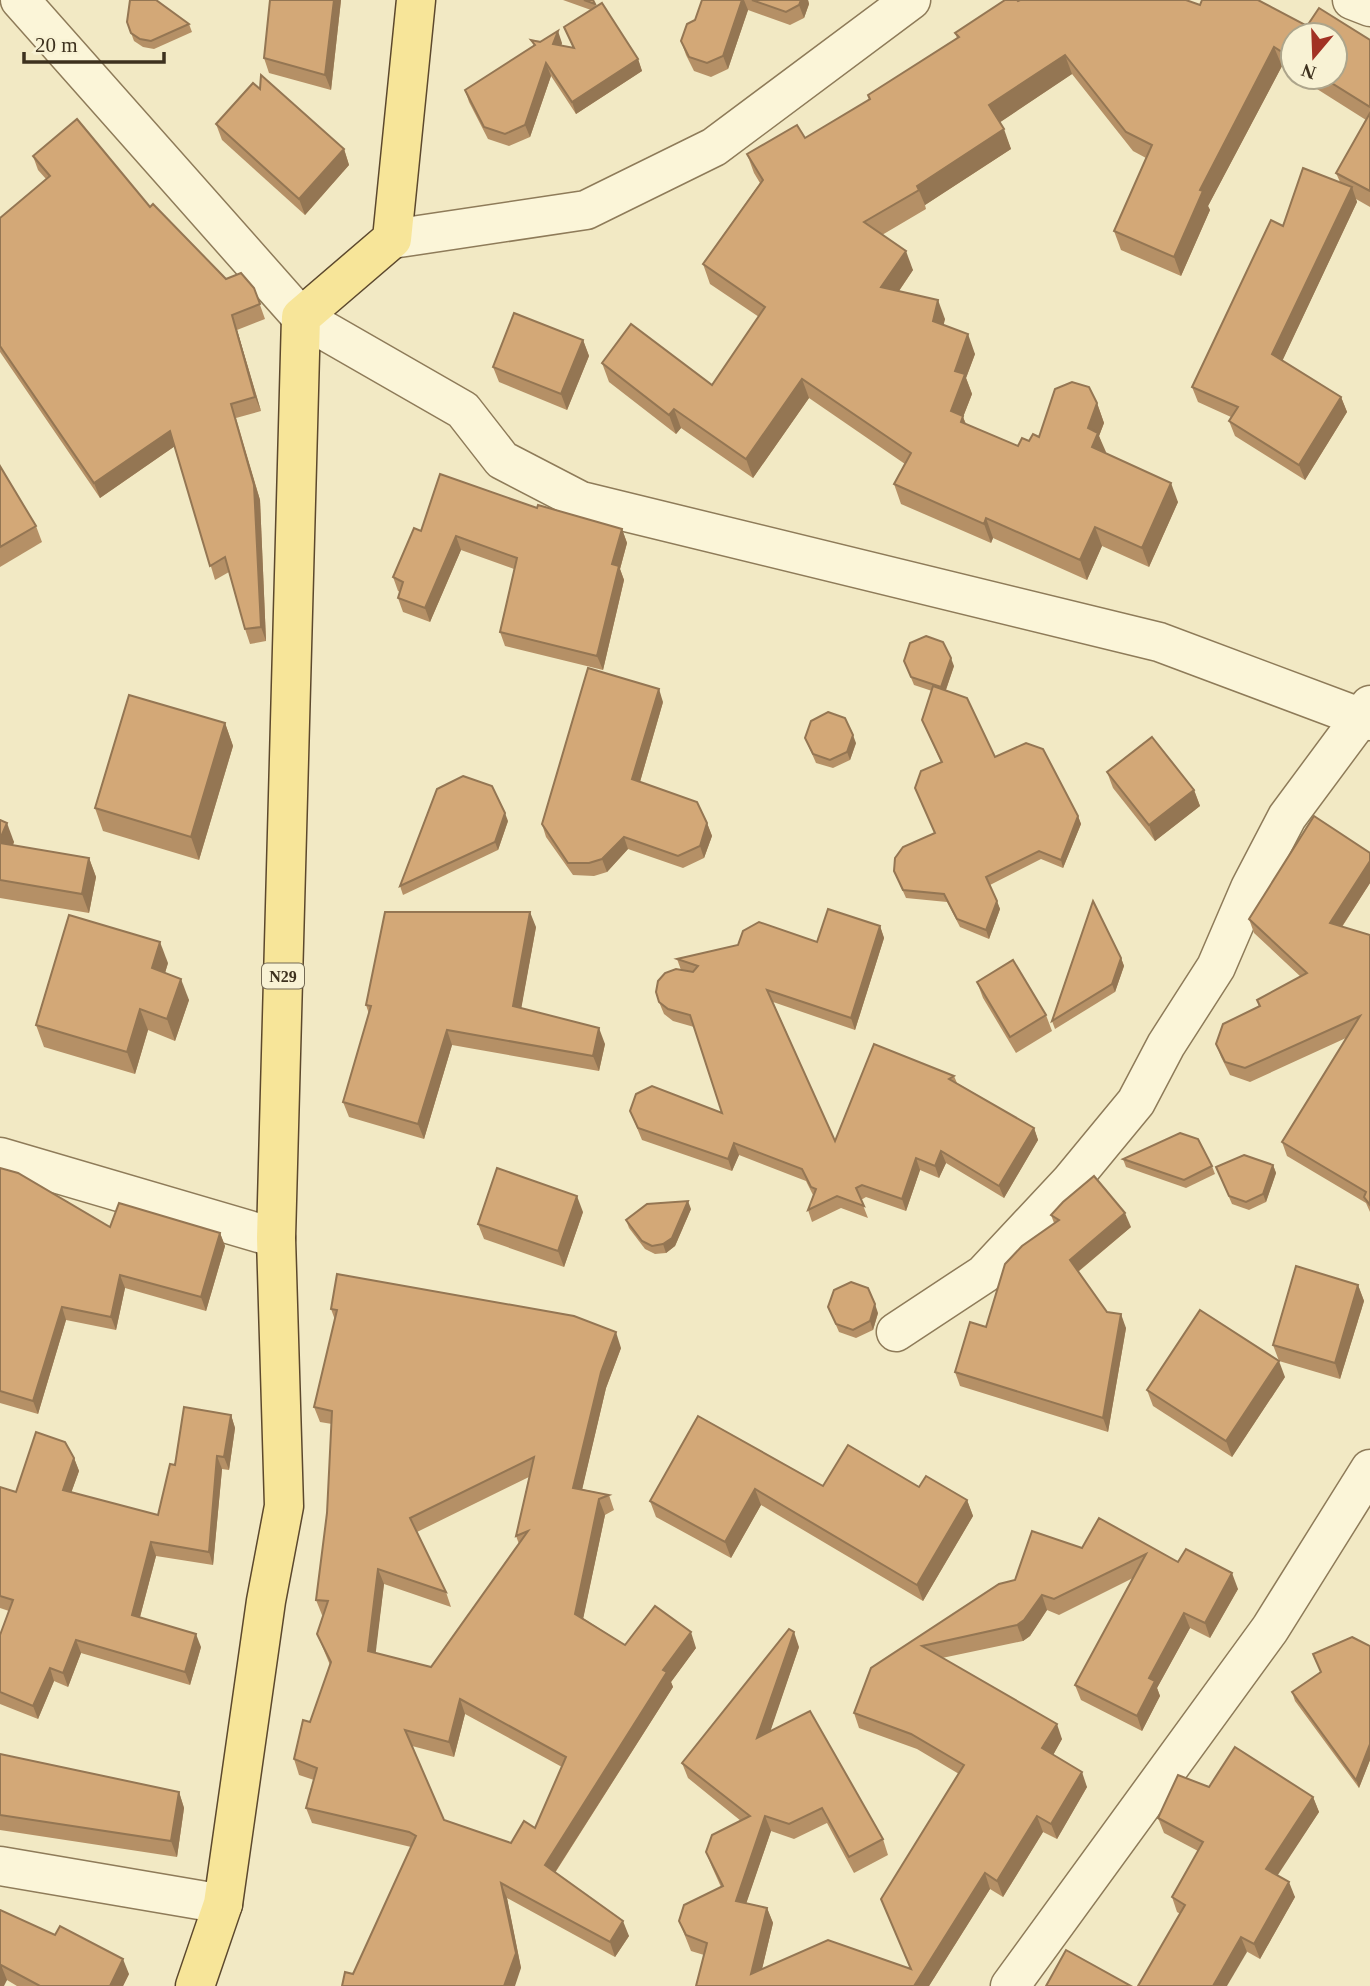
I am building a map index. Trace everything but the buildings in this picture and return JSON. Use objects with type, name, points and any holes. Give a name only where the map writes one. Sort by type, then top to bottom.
[{"type":"main road","points":[[301,317],[392,239],[416,0]]},
{"type":"main road","name":"N29","points":[[195,1986],[223,1904],[266,1601],[284,1506],[276,1238],[301,317]]},
{"type":"street","points":[[20,0],[301,317],[463,410],[502,460],[581,501],[1159,642],[1368,714],[1287,817],[1250,888],[1216,967],[1166,1045],[1136,1102],[1070,1182],[984,1274],[896,1332]]},
{"type":"street","points":[[392,239],[586,209],[714,147],[911,0]]},
{"type":"street","points":[[1352,0],[1370,7]]},
{"type":"street","points":[[0,1157],[276,1238]]},
{"type":"street","points":[[1010,1986],[1270,1629],[1370,1469]]},
{"type":"street","points":[[0,1866],[223,1904]]}]
